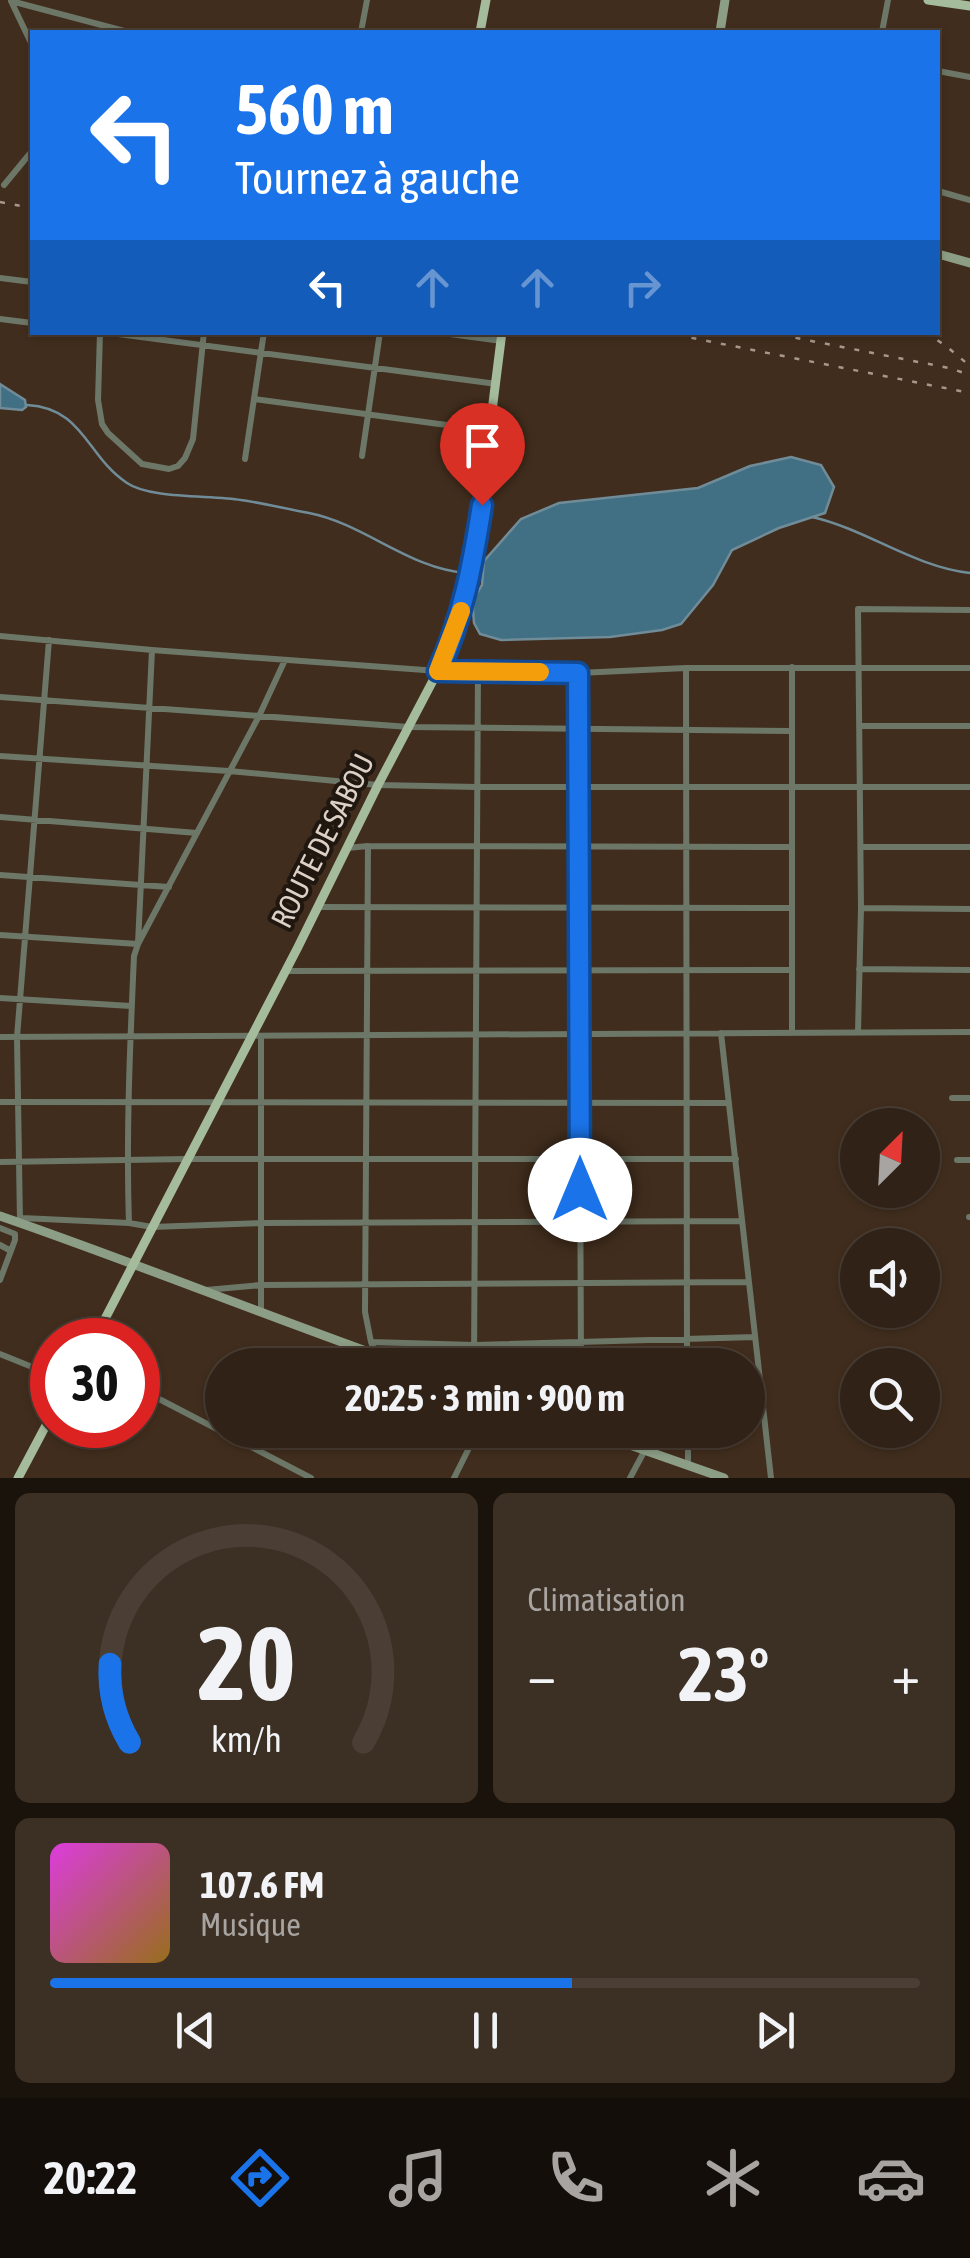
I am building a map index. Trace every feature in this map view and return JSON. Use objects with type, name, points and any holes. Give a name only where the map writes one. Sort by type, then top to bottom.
[{"type":"main road","points":[[480,30],[486,0]]},
{"type":"main road","points":[[928,0],[970,6]]},
{"type":"main road","name":"ROUTE DE SABOU","points":[[105,1318],[217,1102],[257,1035],[316,907],[438,671],[455,630],[473,561],[502,337]]},
{"type":"main road","points":[[18,1478],[34,1448]]},
{"type":"street","points":[[10,0],[121,30]]},
{"type":"street","points":[[10,0],[30,41]]},
{"type":"street","points":[[361,30],[367,0]]},
{"type":"street","points":[[720,30],[725,0]]},
{"type":"street","points":[[882,30],[888,0]]},
{"type":"street","points":[[940,71],[970,77]]},
{"type":"street","points":[[4,185],[30,153]]},
{"type":"street","points":[[940,192],[970,200]]},
{"type":"street","points":[[940,255],[970,263]]},
{"type":"street","points":[[0,278],[30,282]]},
{"type":"street","points":[[0,319],[30,323]]},
{"type":"street","points":[[102,335],[98,400],[102,424],[135,459],[154,468],[178,466],[194,439],[204,335]]},
{"type":"street","points":[[124,335],[497,384]]},
{"type":"street","points":[[246,459],[264,335]]},
{"type":"street","points":[[362,456],[380,335]]},
{"type":"street","points":[[475,335],[502,337]]},
{"type":"street","points":[[254,399],[491,431]]},
{"type":"street","points":[[858,1032],[858,609],[970,610]]},
{"type":"street","points":[[0,636],[438,671],[970,668]]},
{"type":"street","points":[[21,1220],[17,1037],[50,640]]},
{"type":"street","points":[[138,944],[152,650]]},
{"type":"street","points":[[129,1223],[128,1101],[134,956],[285,660]]},
{"type":"street","points":[[792,667],[792,1033]]},
{"type":"street","points":[[686,668],[687,1348]]},
{"type":"street","points":[[474,1345],[478,670]]},
{"type":"street","points":[[578,673],[581,1348]]},
{"type":"street","points":[[0,697],[409,727],[792,730]]},
{"type":"street","points":[[860,726],[970,726]]},
{"type":"street","points":[[0,756],[378,785],[970,788]]},
{"type":"street","points":[[0,817],[197,833]]},
{"type":"street","points":[[368,846],[365,1312],[373,1348]]},
{"type":"street","points":[[347,848],[792,847]]},
{"type":"street","points":[[861,848],[970,847]]},
{"type":"street","points":[[0,875],[170,886]]},
{"type":"street","points":[[316,907],[792,908]]},
{"type":"street","points":[[861,908],[970,909]]},
{"type":"street","points":[[0,935],[138,944]]},
{"type":"street","points":[[860,969],[970,970]]},
{"type":"street","points":[[286,971],[792,970]]},
{"type":"street","points":[[0,998],[131,1006]]},
{"type":"street","points":[[0,1037],[970,1032]]},
{"type":"street","points":[[721,1033],[755,1348]]},
{"type":"street","points":[[257,1035],[261,1102],[260,1313]]},
{"type":"street","points":[[952,1098],[970,1098]]},
{"type":"street","points":[[0,1102],[729,1103]]},
{"type":"street","points":[[0,1162],[188,1158],[736,1159]]},
{"type":"street","points":[[957,1160],[970,1160]]},
{"type":"street","points":[[0,1216],[152,1227],[261,1223],[742,1222]]},
{"type":"street","points":[[21,1220],[357,1348]]},
{"type":"street","points":[[0,1228],[15,1234],[0,1280]]},
{"type":"street","points":[[0,1245],[11,1250]]},
{"type":"street","points":[[200,1291],[260,1285],[749,1282]]},
{"type":"street","points":[[371,1342],[474,1345],[754,1337]]},
{"type":"street","points":[[1,1357],[30,1367]]},
{"type":"street","points":[[160,1399],[311,1478]]},
{"type":"street","points":[[765,1424],[772,1478]]},
{"type":"street","points":[[454,1478],[469,1448]]},
{"type":"street","points":[[639,1448],[724,1478]]},
{"type":"street","points":[[688,1448],[688,1466]]},
{"type":"street","points":[[630,1478],[645,1450]]},
{"type":"water","points":[[0,384],[25,400],[26,407],[0,408]]},
{"type":"water","points":[[791,457],[821,465],[834,487],[825,513],[779,528],[732,550],[713,585],[681,624],[610,637],[501,640],[480,634],[473,610],[474,598],[482,585],[484,561],[521,519],[559,503],[698,488],[750,466]]},
{"type":"waterway","points":[[27,405],[46,408],[73,424],[113,472],[137,488],[241,500],[309,513],[349,526],[426,563],[467,573]]},
{"type":"waterway","points":[[812,517],[929,563],[970,573]]},
{"type":"railway","points":[[0,202],[30,208]]},
{"type":"railway","points":[[677,335],[970,393]]},
{"type":"railway","points":[[781,335],[970,375]]},
{"type":"railway","points":[[930,335],[970,366]]},
{"type":"slow traffic","points":[[461,611],[438,671],[540,672]]},
{"type":"route","points":[[482,505],[466,594],[438,671],[578,673],[580,1190]]}]
